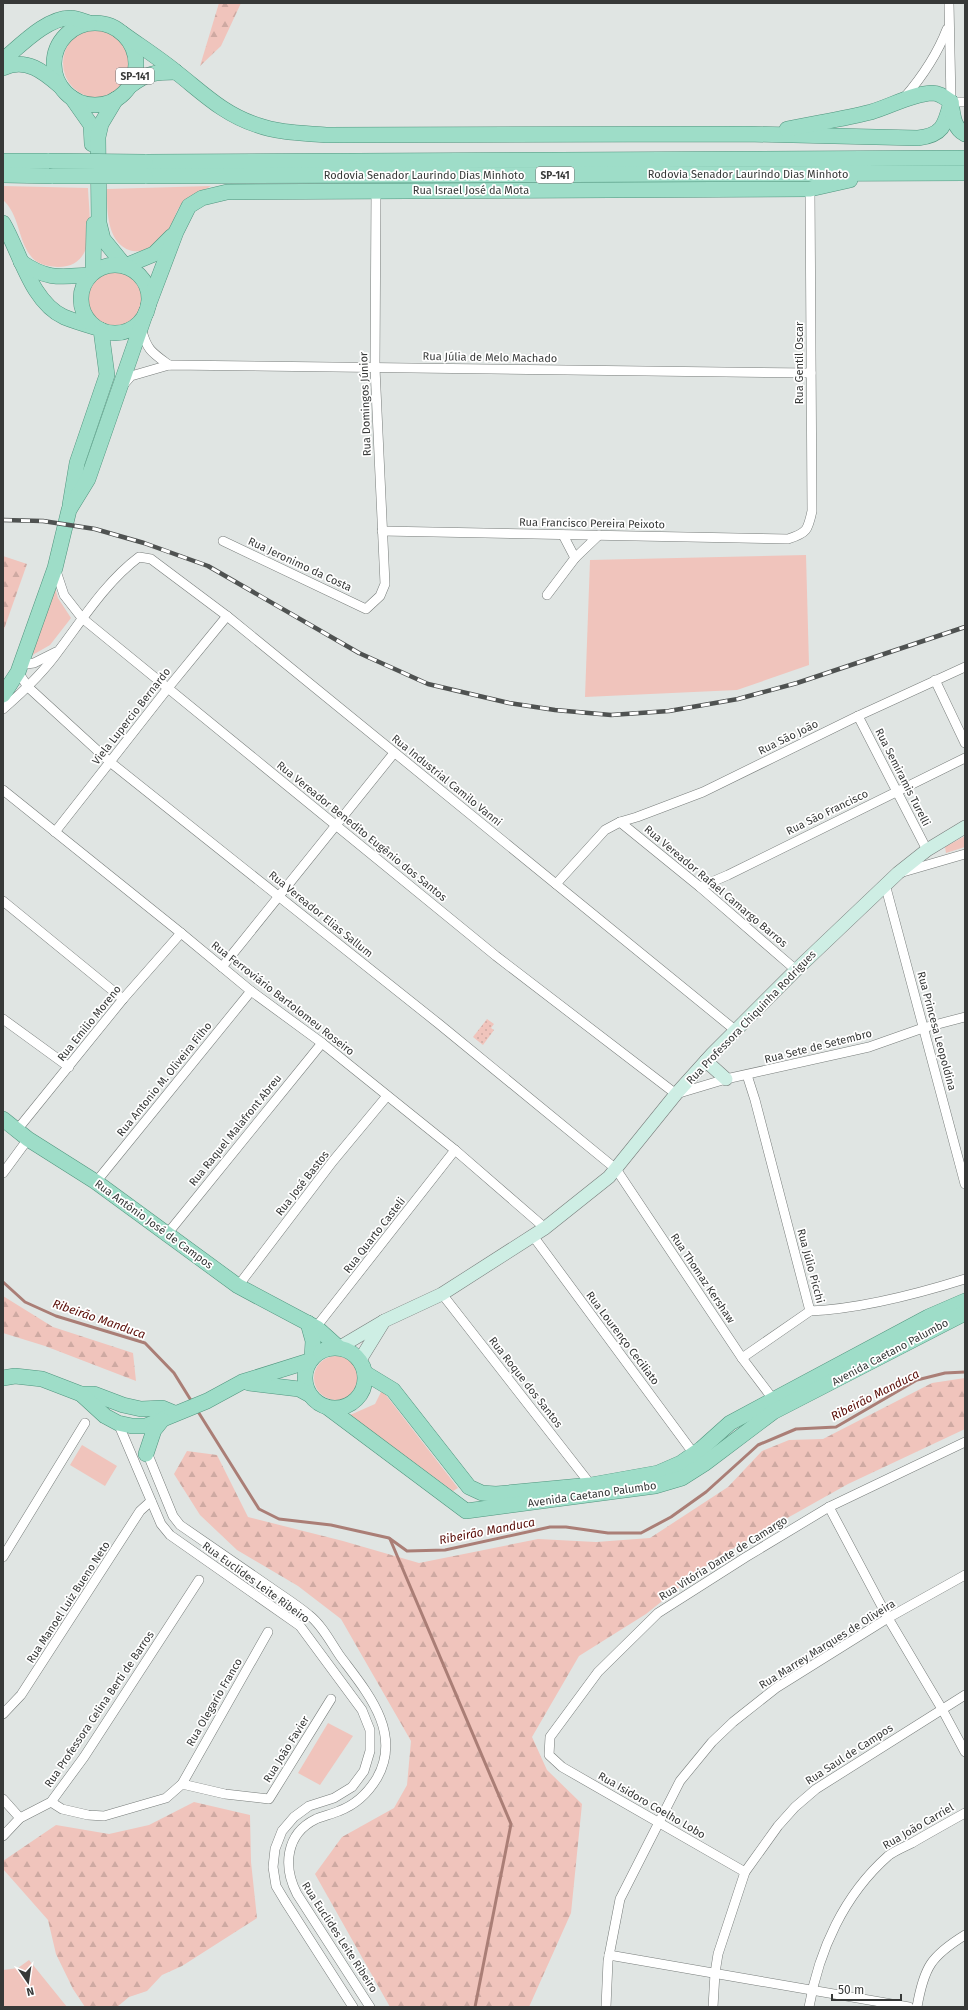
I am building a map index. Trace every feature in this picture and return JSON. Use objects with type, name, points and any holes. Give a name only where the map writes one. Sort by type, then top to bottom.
[{"type":"main road","name":"SP-141","points":[[3,60],[57,19],[71,18],[89,23],[105,24],[122,33],[176,72],[211,102],[233,116],[258,126],[287,132],[326,135],[746,134],[918,138],[931,136],[945,125],[958,102],[933,93],[914,96],[901,102],[869,112],[787,129],[746,134]]},
{"type":"main road","name":"SP-141","points":[[89,23],[81,25],[68,33],[59,45],[54,67],[58,81],[91,125],[94,240],[92,274]]},
{"type":"main road","name":"SP-141","points":[[122,33],[130,42],[136,56],[136,72],[130,86]]},
{"type":"main road","name":"SP-141","points":[[3,68],[22,63],[31,65],[43,72],[67,93],[86,104],[101,104],[116,99]]},
{"type":"main road","name":"SP-141","points":[[3,223],[20,262],[34,288],[48,305],[64,317],[114,333],[127,330],[138,323],[147,309],[148,292],[143,280],[134,271],[125,266],[103,239],[99,223],[98,138],[101,124],[116,99],[130,86],[142,77],[156,72],[176,72]]},
{"type":"main road","points":[[958,102],[954,122],[960,131],[965,134]]},
{"type":"main road","name":"Rodovia Senador Laurindo Dias Minhoto","points":[[145,169],[965,158]]},
{"type":"main road","name":"Rodovia Senador Laurindo Dias Minhoto","points":[[3,161],[51,168],[965,173]]},
{"type":"main road","name":"Rodovia Senador Laurindo Dias Minhoto","points":[[3,175],[51,168]]},
{"type":"main road","name":"Rua Israel José da Mota","points":[[69,510],[88,479],[147,309],[176,232],[189,206],[202,198],[227,192],[376,190],[810,189],[891,173]]},
{"type":"main road","name":"Rua Israel José da Mota","points":[[125,266],[154,254],[176,232]]},
{"type":"main road","name":"SP-141","points":[[20,262],[36,272],[53,277],[92,274]]},
{"type":"main road","name":"SP-141","points":[[98,328],[86,317],[81,305],[83,286],[92,274],[108,265],[125,266]]},
{"type":"main road","points":[[3,695],[18,668],[54,568],[69,510],[77,463],[106,379],[106,366],[98,328]]},
{"type":"main road","name":"Rua Professora Chiquinha Rodrigues","points":[[339,1347],[384,1321],[442,1294],[545,1228],[609,1177],[676,1094],[735,1030],[796,970],[898,873],[927,850],[965,827]]},
{"type":"main road","points":[[706,1061],[726,1079]]},
{"type":"main road","name":"Rua Antônio José de Campos","points":[[3,1120],[96,1182],[168,1233],[238,1286],[312,1328],[339,1347]]},
{"type":"main road","name":"Avenida Caetano Palumbo","points":[[363,1366],[393,1390],[469,1487],[482,1493],[496,1494],[590,1485],[658,1473],[681,1463],[694,1454],[730,1423],[928,1317],[965,1301]]},
{"type":"main road","name":"Avenida Caetano Palumbo","points":[[327,1407],[466,1511],[648,1487],[682,1478],[704,1464],[773,1412],[965,1312]]},
{"type":"main road","points":[[242,1382],[299,1388],[310,1395],[316,1402],[327,1407],[335,1408],[346,1406],[355,1401],[362,1393],[365,1383],[363,1366],[384,1321]]},
{"type":"main road","points":[[310,1395],[304,1378],[311,1360],[313,1341],[312,1328]]},
{"type":"main road","points":[[81,1394],[105,1416],[118,1423],[132,1426],[146,1426],[207,1401],[242,1382],[311,1360],[319,1352],[328,1348],[339,1347],[348,1350],[363,1366]]},
{"type":"main road","points":[[3,1378],[15,1376],[42,1379],[81,1394],[94,1394],[123,1405],[141,1409],[162,1408],[172,1415]]},
{"type":"main road","points":[[118,1423],[118,1413],[123,1405]]},
{"type":"main road","points":[[141,1409],[144,1414],[146,1426]]},
{"type":"main road","points":[[146,1454],[154,1430],[172,1415]]},
{"type":"street","points":[[949,3],[949,24],[958,102]]},
{"type":"street","points":[[901,102],[920,79],[936,54],[949,24]]},
{"type":"street","name":"Rua Gentil Oscar","points":[[802,534],[808,528],[812,512],[810,189]]},
{"type":"street","name":"Rua Domingos Júnior","points":[[366,609],[380,596],[385,584],[375,368],[376,190]]},
{"type":"street","points":[[141,327],[145,344],[150,351],[169,365]]},
{"type":"street","name":"Rua Júlia de Melo Machado","points":[[121,386],[131,376],[169,365],[811,373]]},
{"type":"street","name":"Rua Francisco Pereira Peixoto","points":[[382,531],[788,538],[802,534]]},
{"type":"street","points":[[563,534],[575,558]]},
{"type":"street","points":[[547,595],[575,558],[599,535]]},
{"type":"street","name":"Rua Jeronimo da Costa","points":[[224,541],[366,609]]},
{"type":"street","name":"Rua Industrial Camilo Vanni","points":[[82,618],[125,567],[140,557],[151,559],[227,616],[735,1030]]},
{"type":"street","name":"Rua Vereador Benedito Eugênio dos Santos","points":[[54,568],[64,595],[82,618],[496,956],[676,1094]]},
{"type":"street","name":"Viela Lupercio Bernardo","points":[[55,832],[168,688],[227,616]]},
{"type":"street","points":[[3,709],[28,687],[59,650],[82,618]]},
{"type":"street","points":[[18,668],[34,663],[59,650]]},
{"type":"street","name":"Rua São João","points":[[556,884],[605,830],[620,822],[703,792],[858,716],[965,667]]},
{"type":"street","name":"Rua Vereador Elias Sallum","points":[[18,668],[28,687],[110,762],[439,1024],[616,1169]]},
{"type":"street","points":[[935,680],[965,742]]},
{"type":"street","name":"Rua Semiramis Turelli","points":[[858,716],[927,850]]},
{"type":"street","points":[[222,967],[337,826],[394,753]]},
{"type":"street","name":"Rua São Francisco","points":[[700,887],[728,875],[965,758]]},
{"type":"street","name":"Rua Ferroviário Bartolomeu Roseiro","points":[[3,790],[182,933],[251,991],[322,1043],[455,1150],[545,1228]]},
{"type":"street","name":"Rua Vereador Rafael Camargo Barros","points":[[620,822],[700,887],[796,970]]},
{"type":"street","points":[[898,873],[965,854]]},
{"type":"street","name":"Rua Princesa Leopoldina","points":[[885,884],[965,1184]]},
{"type":"street","points":[[3,901],[123,999]]},
{"type":"street","name":"Rua Emilio Moreno","points":[[3,1173],[23,1134],[70,1067],[123,999],[182,933]]},
{"type":"street","name":"Rua Antonio M. Oliveira Filho","points":[[96,1182],[251,991]]},
{"type":"street","name":"Rua Sete de Setembro","points":[[676,1094],[726,1079],[869,1047],[923,1028],[965,1017]]},
{"type":"street","points":[[3,1019],[70,1067]]},
{"type":"street","name":"Rua Raquel Malafront Abreu","points":[[168,1233],[322,1043]]},
{"type":"street","name":"Rua Júlio Picchi","points":[[747,1075],[755,1100],[810,1311],[835,1310],[965,1279]]},
{"type":"street","name":"Rua José Bastos","points":[[238,1286],[333,1162],[387,1096]]},
{"type":"street","points":[[955,1148],[965,1145]]},
{"type":"street","name":"Rua Quarto Casteli","points":[[312,1328],[455,1150]]},
{"type":"street","name":"Rua Thomaz Kershaw","points":[[616,1169],[742,1358],[773,1399]]},
{"type":"street","name":"Rua Lourenço Ceciliato","points":[[533,1236],[694,1454]]},
{"type":"street","name":"Rua Roque dos Santos","points":[[442,1294],[590,1485]]},
{"type":"street","points":[[742,1358],[810,1311]]},
{"type":"street","points":[[3,1557],[85,1423]]},
{"type":"street","name":"Rua Euclides Leite Ribeiro","points":[[118,1423],[161,1524],[170,1535],[288,1617],[306,1632],[362,1710],[370,1730],[370,1751],[364,1771],[352,1787],[334,1798],[309,1806],[294,1817],[282,1831],[275,1849],[273,1867],[276,1886],[353,2007]]},
{"type":"street","name":"Rua Euclides Leite Ribeiro","points":[[146,1426],[144,1438],[146,1454],[169,1506],[180,1525],[310,1615],[375,1703],[384,1727],[385,1753],[377,1777],[362,1798],[340,1811],[316,1819],[304,1827],[294,1839],[289,1852],[287,1867],[290,1881],[297,1894],[370,2007]]},
{"type":"street","name":"Rua Vitória Dante de Camargo","points":[[549,1755],[550,1737],[598,1672],[647,1622],[658,1613],[746,1557],[829,1507],[965,1442]]},
{"type":"street","points":[[146,1489],[152,1485],[160,1484]]},
{"type":"street","name":"Rua Manoel Luiz Bueno Neto","points":[[3,1714],[21,1695],[140,1512],[151,1501]]},
{"type":"street","points":[[156,1512],[163,1511],[169,1506]]},
{"type":"street","points":[[829,1507],[888,1618],[942,1709],[965,1752]]},
{"type":"street","name":"Rua Marrey Marques de Oliveira","points":[[606,2007],[609,1955],[620,1899],[680,1781],[712,1742],[733,1722],[776,1688],[888,1618],[965,1575]]},
{"type":"street","name":"Rua Professora Celina Berti de Barros","points":[[3,1836],[20,1818],[51,1802],[84,1757],[199,1580]]},
{"type":"street","points":[[288,1617],[295,1605]]},
{"type":"street","name":"Rua Olegario Franco","points":[[182,1784],[268,1632]]},
{"type":"street","name":"Rua Saul de Campos","points":[[713,2007],[715,1973],[720,1947],[745,1872],[778,1826],[795,1807],[816,1789],[965,1695]]},
{"type":"street","name":"Rua João Favier","points":[[182,1784],[225,1794],[269,1799],[331,1699]]},
{"type":"street","name":"Rua Isidoro Coelho Lobo","points":[[549,1755],[562,1767],[745,1872]]},
{"type":"street","points":[[51,1802],[62,1809],[88,1815],[104,1816],[166,1798],[182,1784]]},
{"type":"street","points":[[3,1799],[20,1818]]},
{"type":"street","name":"Rua João Carriel","points":[[809,2007],[812,1989],[829,1938],[842,1910],[862,1884],[889,1855],[965,1813]]},
{"type":"street","points":[[917,2007],[921,1984],[930,1964],[943,1949],[965,1935]]},
{"type":"street","points":[[609,1955],[909,2007]]},
{"type":"green space","points":[[219,3],[241,3],[221,46],[200,66]]},
{"type":"green space","points":[[91,28],[105,28],[118,34],[127,43],[133,56],[133,70],[123,88],[105,98],[91,98],[78,92],[69,83],[63,70],[63,56],[69,43],[78,34]]},
{"type":"green space","points":[[3,186],[88,188],[90,226],[89,238],[86,250],[80,259],[70,265],[57,267],[35,261],[26,249],[12,212],[3,200]]},
{"type":"green space","points":[[211,186],[192,197],[179,207],[169,234],[158,244],[142,251],[134,251],[126,249],[119,244],[114,236],[108,217],[107,189]]},
{"type":"green space","points":[[114,269],[125,271],[138,282],[141,287],[143,298],[141,309],[130,322],[125,325],[114,327],[103,325],[90,314],[87,309],[85,298],[87,287],[98,274],[103,271]]},
{"type":"green space","points":[[806,555],[809,665],[737,690],[585,697],[590,560]]},
{"type":"green space","points":[[3,556],[27,564],[3,632]]},
{"type":"green space","points":[[54,584],[58,598],[71,618],[50,645],[29,657]]},
{"type":"green space","points":[[965,836],[965,847],[946,853],[945,847]]},
{"type":"green space","points":[[487,1019],[494,1024],[491,1028],[494,1030],[483,1045],[473,1037]]},
{"type":"green space","points":[[3,1296],[53,1327],[133,1353],[136,1381],[45,1346],[3,1333]]},
{"type":"green space","points":[[336,1356],[348,1360],[354,1366],[358,1378],[354,1390],[348,1396],[336,1400],[324,1396],[318,1390],[314,1378],[318,1366],[324,1360]]},
{"type":"green space","points":[[965,1378],[965,1429],[848,1484],[716,1558],[646,1614],[579,1656],[532,1737],[547,1770],[582,1804],[571,1913],[529,2007],[390,2007],[315,1874],[342,1837],[394,1808],[407,1785],[411,1741],[341,1619],[298,1586],[237,1550],[200,1515],[174,1474],[187,1451],[217,1455],[248,1517],[343,1541],[419,1563],[538,1539],[596,1542],[650,1538],[728,1487],[762,1451],[789,1440],[823,1439],[932,1383]]},
{"type":"green space","points":[[382,1390],[458,1488],[453,1491],[350,1415],[375,1404]]},
{"type":"green space","points":[[82,1445],[117,1466],[105,1486],[70,1465]]},
{"type":"green space","points":[[328,1723],[353,1736],[320,1785],[298,1773]]},
{"type":"green space","points":[[194,1802],[250,1815],[251,1862],[257,1918],[182,1966],[162,1975],[147,1991],[129,1997],[117,2007],[85,2007],[73,1989],[56,1954],[48,1920],[3,1869],[3,1861],[56,1825],[109,1834],[149,1825]]},
{"type":"green space","points":[[29,1960],[67,2007],[3,2007],[3,1970],[18,1968]]},
{"type":"waterway","name":"Ribeirão Manduca","points":[[3,1282],[25,1302],[56,1316],[145,1343],[174,1373],[192,1402]]},
{"type":"waterway","name":"Ribeirão Manduca","points":[[197,1410],[259,1509],[279,1519],[331,1525],[389,1538],[407,1551],[445,1550],[550,1527],[566,1527],[608,1533],[641,1533],[671,1517],[706,1492],[758,1445],[796,1429],[836,1427],[917,1380],[945,1373],[965,1372]]},
{"type":"waterway","points":[[390,1539],[511,1824],[475,2007]]},
{"type":"railway","points":[[3,520],[43,521],[95,529],[144,543],[208,566],[359,653],[428,684],[509,703],[555,710],[611,715],[669,711],[738,699],[797,683],[965,627]]}]
